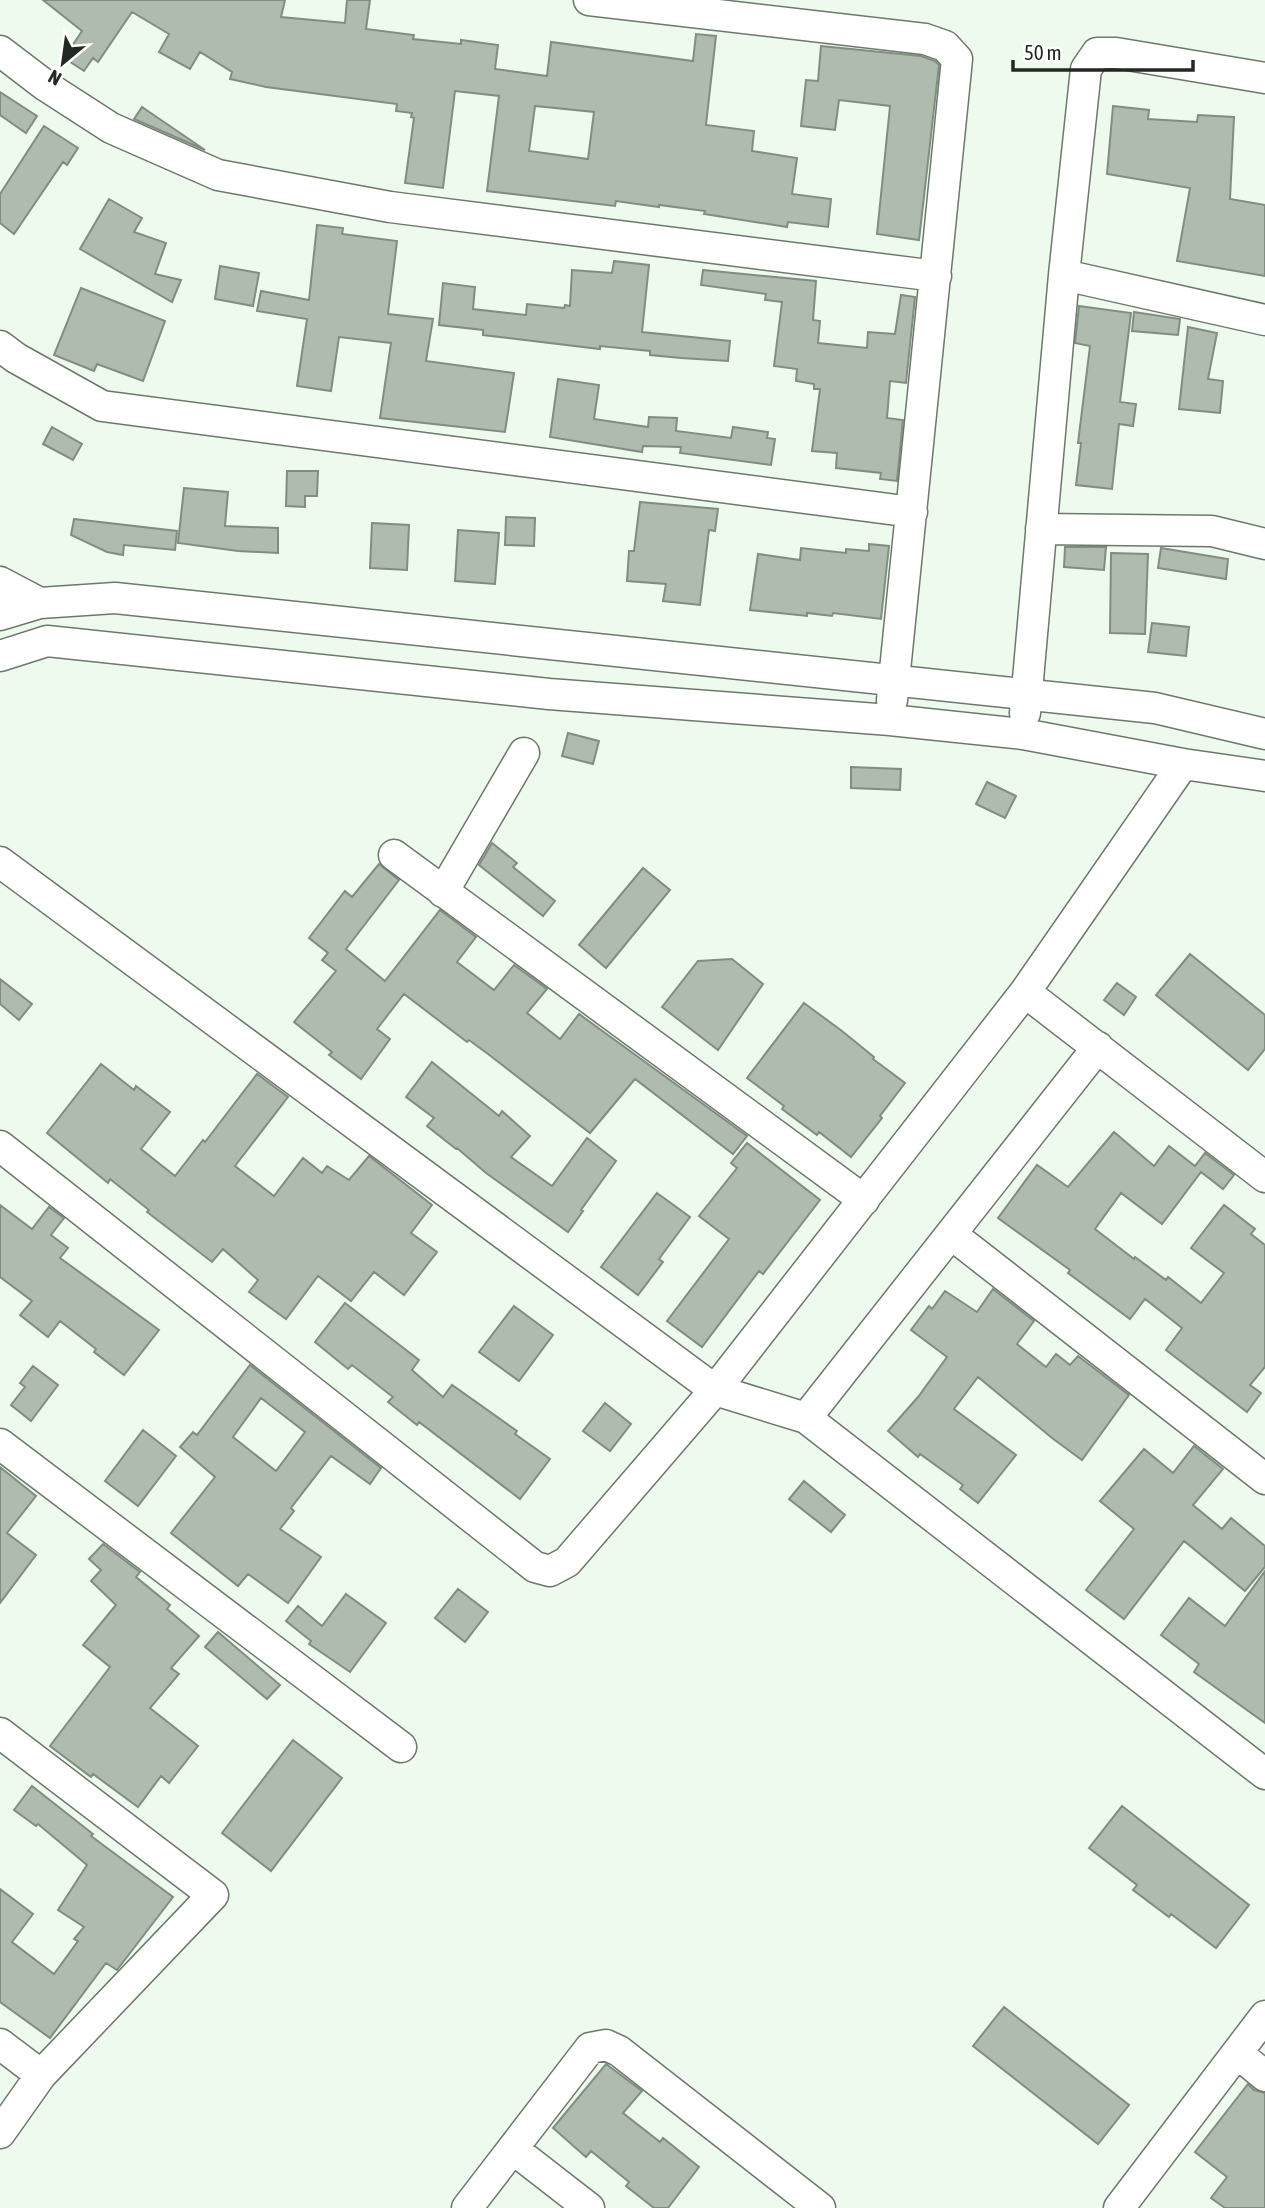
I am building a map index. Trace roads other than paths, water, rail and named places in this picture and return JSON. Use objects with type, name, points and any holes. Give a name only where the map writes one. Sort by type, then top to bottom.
[{"type":"street","points":[[589,0],[925,38],[945,46],[957,59],[890,720]]},
{"type":"street","points":[[0,51],[46,86],[111,128],[218,175],[390,207],[936,276]]},
{"type":"street","points":[[1023,734],[1064,275],[1086,69],[1097,54],[1116,53],[1265,78]]},
{"type":"street","points":[[1064,275],[1265,320]]},
{"type":"street","points":[[0,346],[16,358],[102,406],[912,512]]},
{"type":"street","points":[[1041,529],[1212,531],[1265,544]]},
{"type":"street","points":[[0,582],[40,603]]},
{"type":"street","points":[[0,615],[40,603],[115,598],[1155,708],[1265,734]]},
{"type":"street","points":[[0,656],[47,642],[549,694],[890,720],[1023,734],[1183,764],[1265,776]]},
{"type":"street","points":[[443,892],[524,753]]},
{"type":"street","points":[[0,1146],[535,1567],[550,1571],[567,1562],[715,1390],[1025,992],[1183,764]]},
{"type":"street","points":[[394,855],[864,1200]]},
{"type":"street","points":[[0,862],[715,1390],[806,1418],[1265,1774]]},
{"type":"street","points":[[1025,992],[1265,1177]]},
{"type":"street","points":[[806,1418],[1098,1047]]},
{"type":"street","points":[[951,1234],[1265,1479]]},
{"type":"street","points":[[0,1444],[401,1747]]},
{"type":"street","points":[[0,1733],[213,1895],[41,2075],[0,2133]]},
{"type":"street","points":[[1119,2208],[1265,2016]]},
{"type":"street","points":[[0,2044],[41,2075]]},
{"type":"street","points":[[467,2208],[590,2048],[606,2045],[619,2051],[820,2208]]},
{"type":"street","points":[[1237,2053],[1265,2076]]},
{"type":"street","points":[[513,2149],[589,2208]]}]
